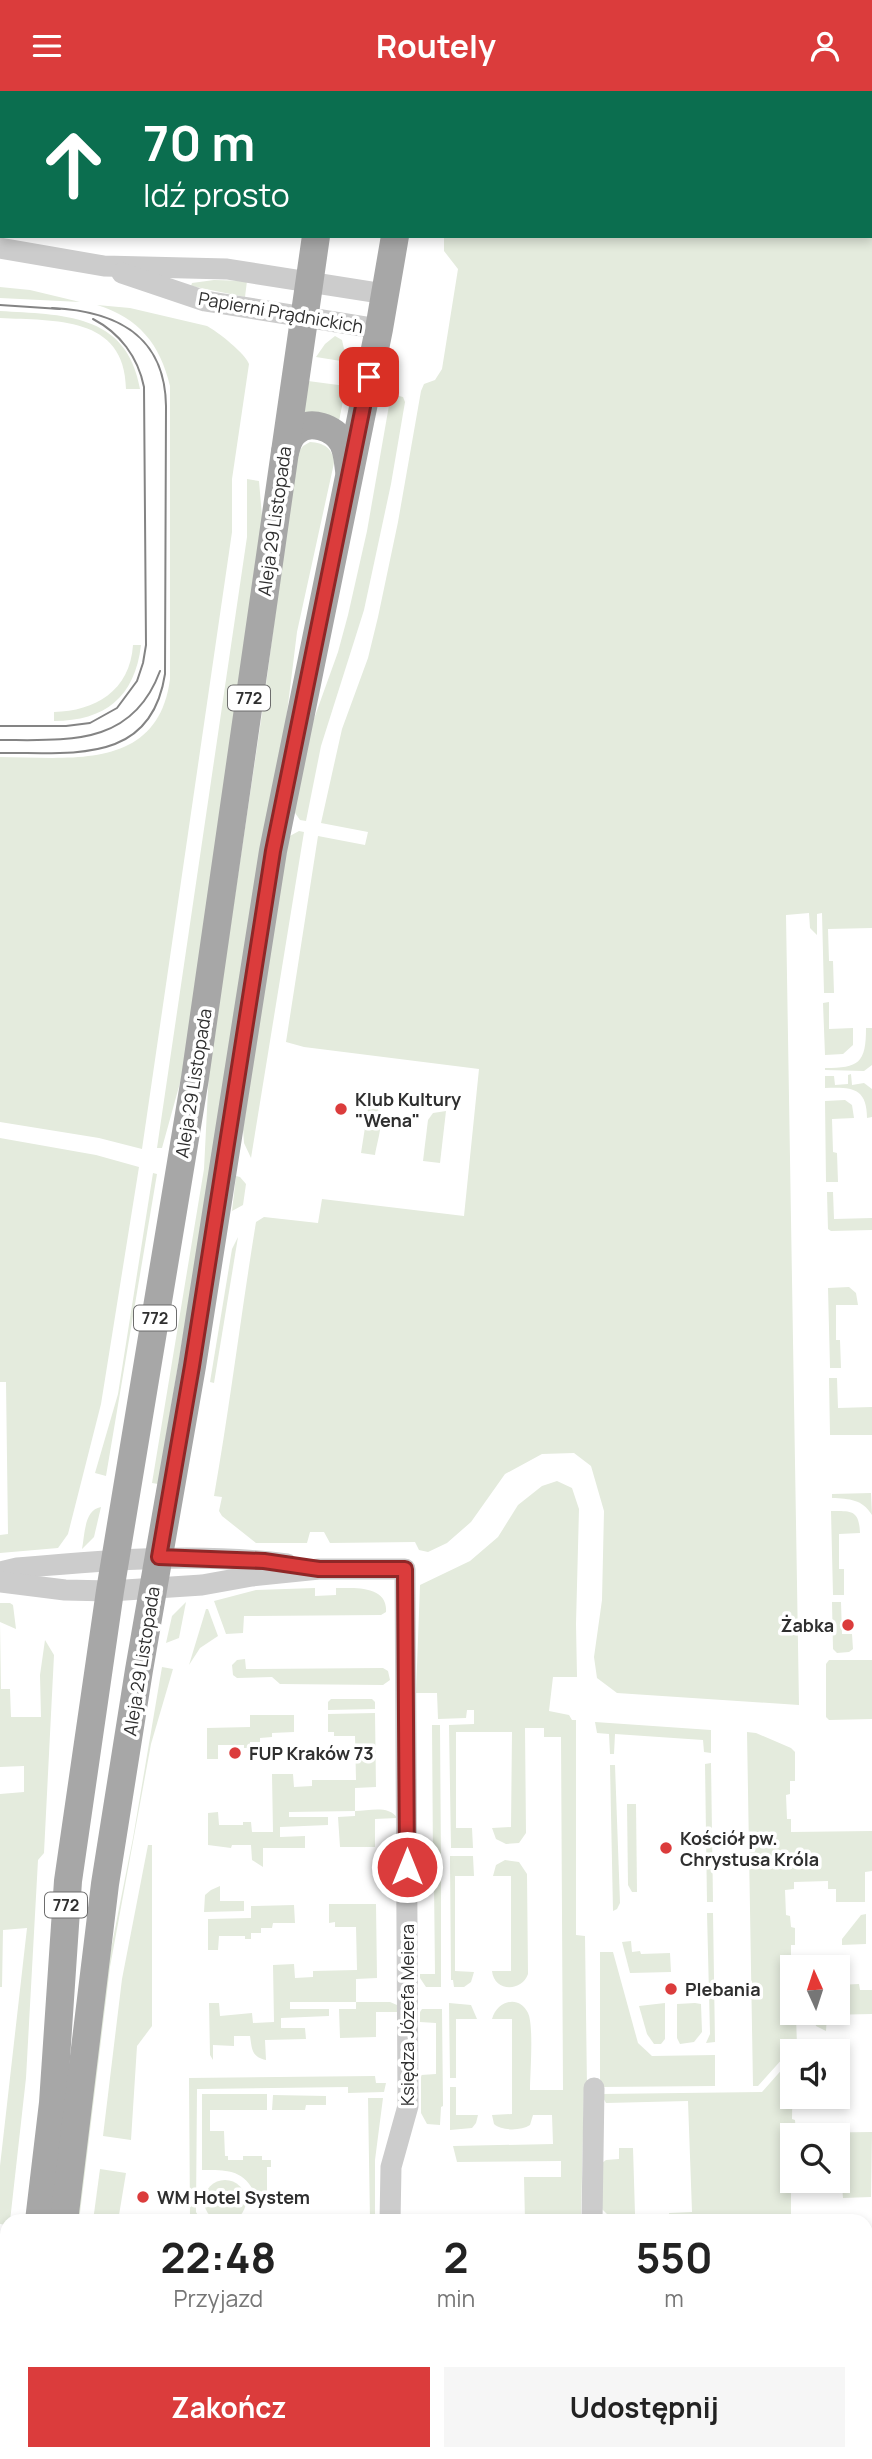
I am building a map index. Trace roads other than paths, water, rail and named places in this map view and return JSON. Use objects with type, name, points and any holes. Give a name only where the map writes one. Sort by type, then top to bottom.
[{"type":"main road","name":"Aleja 29 Listopada","points":[[40,2214],[53,2103],[65,1905],[115,1559],[195,1078],[316,238]]},
{"type":"main road","name":"Aleja 29 Listopada","points":[[65,2214],[96,1950],[273,851],[379,329],[395,238]]},
{"type":"main road","points":[[284,457],[291,437],[299,429],[310,426],[324,428],[335,433],[344,445],[349,480]]},
{"type":"street","name":"Papierni Prądnickich","points":[[0,248],[104,266],[227,269],[385,294]]},
{"type":"street","name":"Papierni Prądnickich","points":[[104,266],[205,301],[379,329]]},
{"type":"street","points":[[0,1572],[17,1568],[159,1557],[264,1561],[319,1569]]},
{"type":"street","points":[[0,1582],[65,1590],[110,1591],[153,1589],[319,1569]]},
{"type":"street","name":"Księdza Józefa Meiera","points":[[319,1569],[405,1569],[408,2106],[391,2167],[390,2214]]},
{"type":"street","points":[[592,2214],[594,2088]]},
{"type":"tram line","points":[[0,305],[60,309]]},
{"type":"tram line","points":[[0,753],[80,752],[104,748],[125,739],[143,725],[157,704],[165,674],[166,406],[157,361],[133,331],[116,322],[75,310],[52,308]]},
{"type":"tram line","points":[[0,726],[66,726],[90,723],[117,708],[137,681],[143,663],[146,645],[144,387],[137,366],[126,347],[112,331],[93,319]]},
{"type":"tram line","points":[[0,740],[73,738],[95,734],[115,726],[133,714],[148,696],[160,671]]},
{"type":"place","name":"Klub Kultury \"Wena\"","points":[[341,1109]]},
{"type":"place","name":"Żabka","points":[[848,1625]]},
{"type":"place","name":"FUP Kraków 73","points":[[235,1753]]},
{"type":"place","name":"Kościół pw. Chrystusa Króla","points":[[666,1848]]},
{"type":"place","name":"Plebania","points":[[671,1989]]},
{"type":"place","name":"WM Hotel System","points":[[143,2197]]}]
